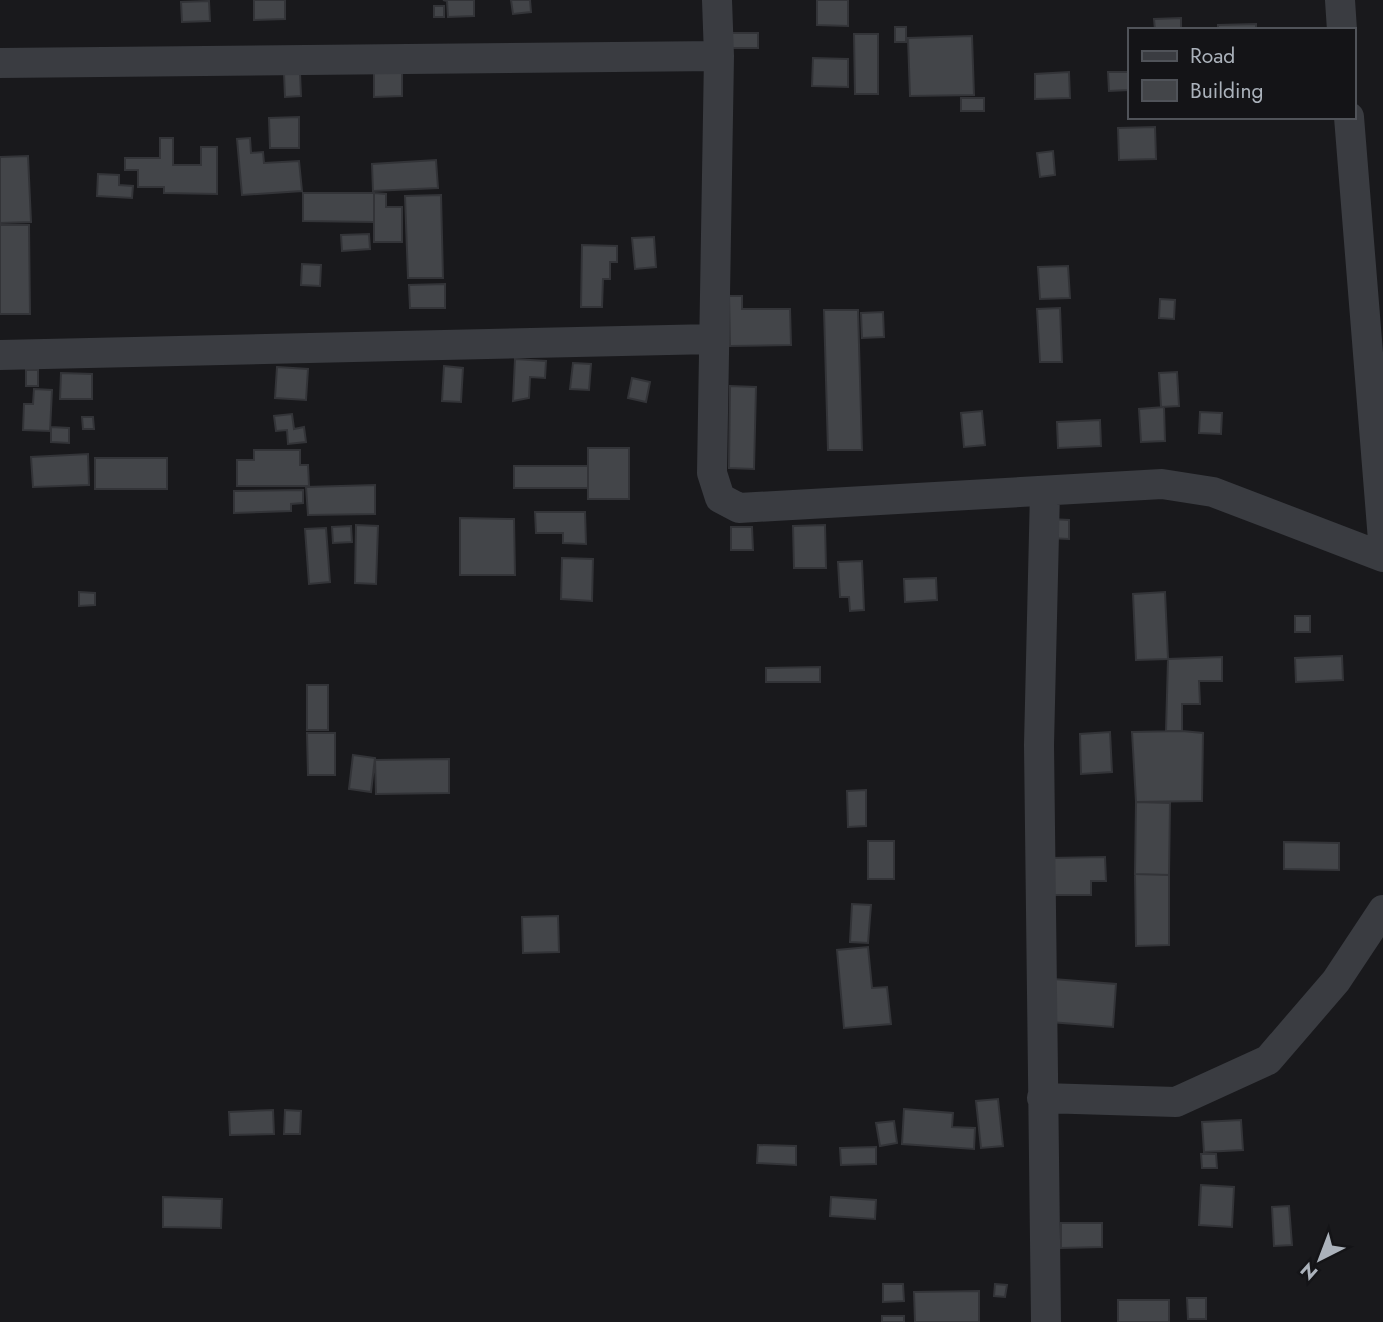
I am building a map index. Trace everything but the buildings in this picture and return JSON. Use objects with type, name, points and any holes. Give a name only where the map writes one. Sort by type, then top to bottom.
[{"type":"street","points":[[717,0],[719,56],[712,473],[720,498],[739,508],[1162,484],[1213,492],[1383,556]]},
{"type":"street","points":[[1340,0],[1342,28]]},
{"type":"street","points":[[0,63],[719,56]]},
{"type":"street","points":[[1349,119],[1383,540]]},
{"type":"street","points":[[0,355],[714,339]]},
{"type":"street","points":[[1045,491],[1039,745],[1046,1322]]},
{"type":"street","points":[[1042,1098],[1176,1102],[1268,1060],[1336,981],[1383,910]]}]
